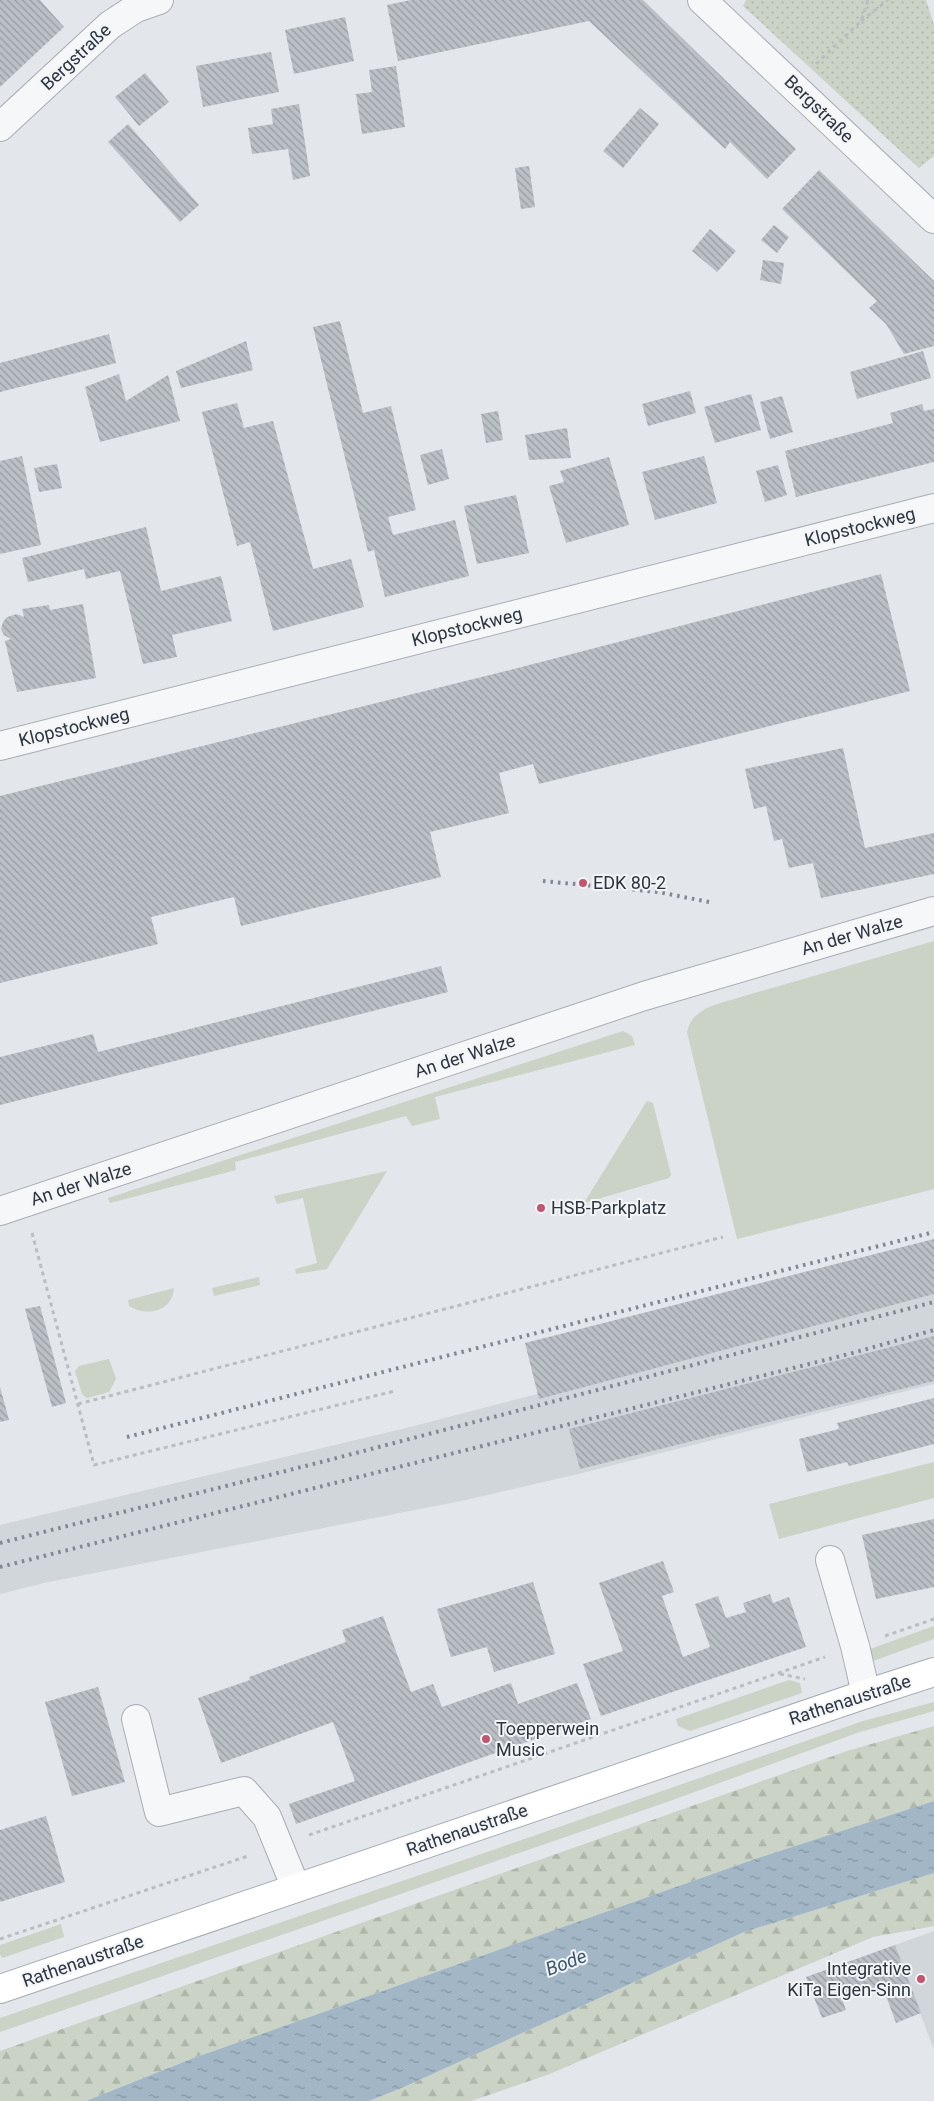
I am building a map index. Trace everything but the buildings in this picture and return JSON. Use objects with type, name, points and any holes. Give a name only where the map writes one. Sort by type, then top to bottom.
[{"type":"main road","name":"Rathenaustraße","points":[[0,1990],[934,1672]]},
{"type":"street","name":"Bergstraße","points":[[0,127],[110,25],[136,8],[159,0]]},
{"type":"street","name":"Bergstraße","points":[[702,0],[934,219]]},
{"type":"street","name":"Klopstockweg","points":[[0,746],[934,508]]},
{"type":"street","name":"An der Walze","points":[[12,1207],[644,996],[934,911]]},
{"type":"street","points":[[830,1560],[855,1646],[866,1694]]},
{"type":"street","points":[[136,1719],[159,1812],[244,1791],[266,1817],[296,1888]]},
{"type":"path","points":[[861,21],[868,0]]},
{"type":"path","points":[[794,85],[861,21],[888,0]]},
{"type":"path","points":[[12,1207],[78,1404],[94,1465],[395,1391]]},
{"type":"path","points":[[78,1404],[723,1237]]},
{"type":"path","points":[[0,1939],[780,1674]]},
{"type":"shaded area","points":[[934,1291],[934,1384],[578,1474],[466,1500],[44,1583],[0,1594],[0,1525],[406,1428]]},
{"type":"shaded area","name":"Integrative KiTa Eigen-Sinn","points":[[934,1931],[934,2050],[895,1945]]},
{"type":"green space","points":[[746,0],[926,0],[934,25],[934,156],[919,168],[743,6]]},
{"type":"green space","points":[[934,941],[934,1189],[737,1239],[687,1032],[694,1017],[717,1004]]},
{"type":"green space","points":[[623,1031],[632,1036],[635,1045],[435,1097],[440,1119],[412,1126],[406,1116],[235,1162],[236,1170],[110,1203],[108,1198]]},
{"type":"green space","points":[[647,1101],[653,1103],[671,1175],[669,1178],[584,1203]]},
{"type":"green space","points":[[387,1171],[327,1269],[296,1274],[295,1269],[317,1263],[303,1198],[277,1204],[274,1196]]},
{"type":"green space","points":[[259,1277],[260,1285],[214,1296],[212,1288]]},
{"type":"green space","points":[[174,1288],[169,1302],[158,1310],[143,1311],[129,1306],[128,1300]]},
{"type":"green space","points":[[109,1359],[116,1379],[109,1392],[87,1398],[82,1394],[75,1371],[79,1366]]},
{"type":"green space","points":[[934,1462],[934,1498],[779,1539],[769,1504]]},
{"type":"green space","points":[[934,1626],[934,1639],[873,1661],[870,1649]]},
{"type":"green space","points":[[789,1680],[800,1683],[802,1693],[690,1731],[678,1726],[676,1719]]},
{"type":"green space","points":[[934,1702],[934,1711],[860,1732],[667,1802],[0,2032],[0,2018],[493,1850],[863,1721]]},
{"type":"green space","points":[[934,1726],[934,1801],[752,1860],[191,2059],[86,2101],[0,2101],[0,2051],[847,1751]]},
{"type":"green space","points":[[934,1873],[934,1926],[873,1937],[547,2075],[471,2101],[369,2101],[404,2087],[744,1932]]},
{"type":"green space","points":[[61,1924],[64,1937],[2,1958],[0,1945]]},
{"type":"water","name":"Bode","points":[[934,1801],[934,1873],[744,1932],[404,2087],[369,2101],[86,2101],[191,2059],[752,1860]]},
{"type":"railway","points":[[543,881],[658,892],[709,902]]},
{"type":"railway","points":[[127,1437],[934,1232]]},
{"type":"railway","points":[[0,1543],[329,1460],[934,1302]]},
{"type":"railway","points":[[0,1567],[849,1354],[934,1330]]},
{"type":"place","name":"EDK 80-2","points":[[583,883]]},
{"type":"place","name":"HSB-Parkplatz","points":[[541,1208]]},
{"type":"place","name":"Toepperwein Music","points":[[486,1739]]},
{"type":"place","name":"Integrative KiTa Eigen-Sinn","points":[[921,1979]]}]
